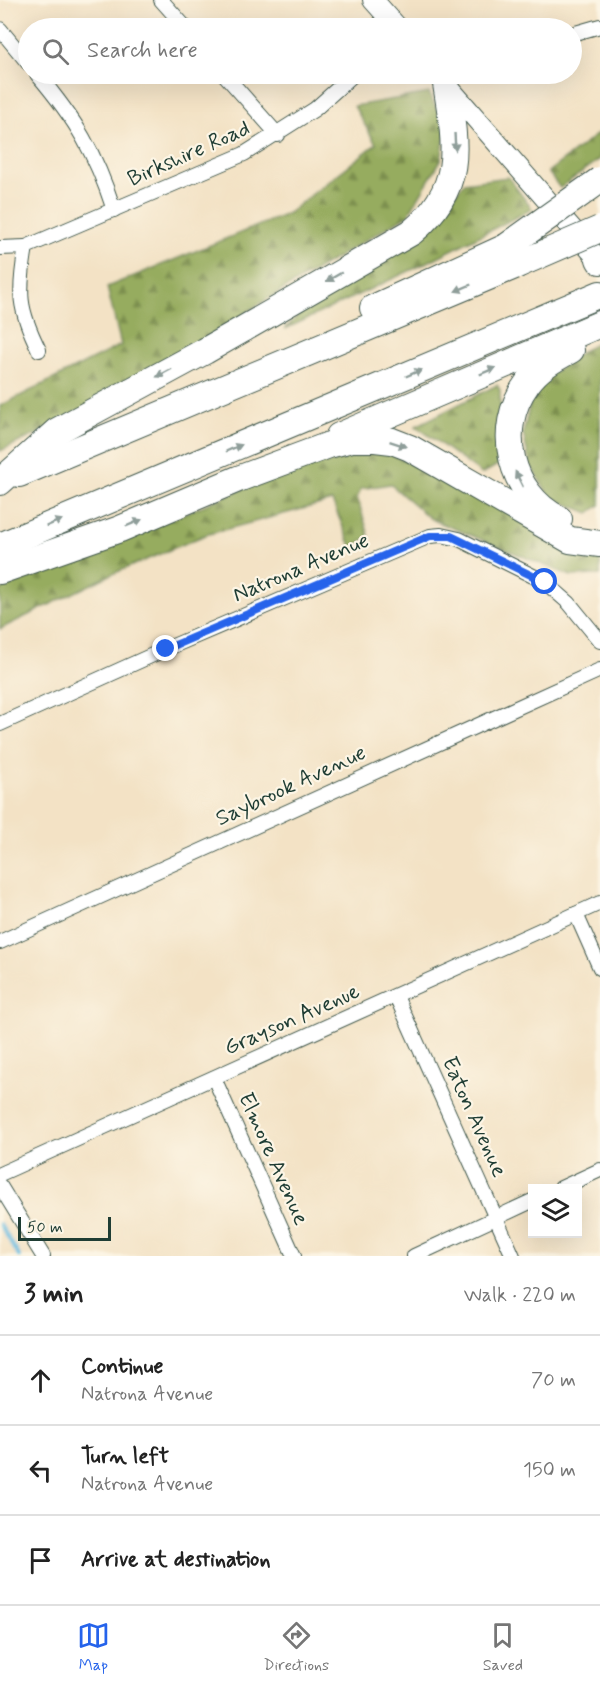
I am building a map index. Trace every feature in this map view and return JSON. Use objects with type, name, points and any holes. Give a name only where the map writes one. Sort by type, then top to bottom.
[{"type":"highway","points":[[0,482],[57,431],[215,345],[412,232],[423,223],[446,191],[455,157],[455,139],[442,84]]},
{"type":"highway","points":[[512,256],[600,180]]},
{"type":"highway","points":[[0,482],[66,455],[512,256],[600,229]]},
{"type":"highway","points":[[0,546],[600,294]]},
{"type":"highway","points":[[600,324],[572,342],[526,384],[511,419],[510,454],[516,474],[537,504],[566,523],[600,530]]},
{"type":"highway","points":[[0,571],[120,529],[572,342],[600,334]]},
{"type":"highway","points":[[262,471],[329,445],[352,439],[392,441],[433,460],[570,540],[600,544]]},
{"type":"main road","points":[[373,0],[389,18]]},
{"type":"main road","points":[[445,84],[600,260]]},
{"type":"street","points":[[161,0],[177,18]]},
{"type":"street","points":[[582,31],[600,26]]},
{"type":"street","points":[[0,29],[18,51]]},
{"type":"street","points":[[45,84],[80,129],[100,167],[114,210]]},
{"type":"street","points":[[233,84],[278,135]]},
{"type":"street","name":"Birkshire Road","points":[[0,248],[26,247],[244,154],[278,135],[315,109],[343,84]]},
{"type":"street","points":[[26,247],[20,283],[23,317],[39,350]]},
{"type":"street","name":"Natrona Avenue","points":[[0,724],[166,649],[430,536],[451,536],[545,582],[569,603],[600,641]]},
{"type":"street","name":"Saybrook Avenue","points":[[0,942],[600,670]]},
{"type":"street","name":"Grayson Avenue","points":[[0,1174],[600,903]]},
{"type":"street","points":[[576,914],[600,968]]},
{"type":"street","name":"Eaton Avenue","points":[[396,996],[513,1256]]},
{"type":"street","name":"Elmore Avenue","points":[[214,1078],[294,1256]]},
{"type":"street","points":[[570,1184],[600,1170]]},
{"type":"street","points":[[0,1186],[42,1256]]},
{"type":"street","points":[[414,1256],[528,1204]]},
{"type":"green space","points":[[429,93],[446,129],[441,160],[408,215],[256,306],[116,397],[0,451],[0,406],[121,345],[107,287],[287,214],[376,144],[354,106]]},
{"type":"green space","points":[[600,132],[600,159],[560,188],[548,172]]},
{"type":"green space","points":[[508,177],[532,209],[422,265],[285,329],[309,304],[426,229],[464,183]]},
{"type":"green space","points":[[600,342],[600,505],[589,513],[550,497],[530,465],[523,433],[534,387],[584,350]]},
{"type":"green space","points":[[497,385],[500,390],[501,463],[482,474],[416,426]]},
{"type":"green space","points":[[384,451],[477,495],[600,548],[600,575],[571,576],[431,519],[390,484],[361,489],[357,497],[369,536],[352,548],[332,501],[205,535],[110,575],[0,629],[0,590],[286,471]]},
{"type":"waterway","points":[[0,1224],[19,1256]]},
{"type":"route","points":[[166,649],[430,536],[441,534],[459,539],[545,582]]}]
